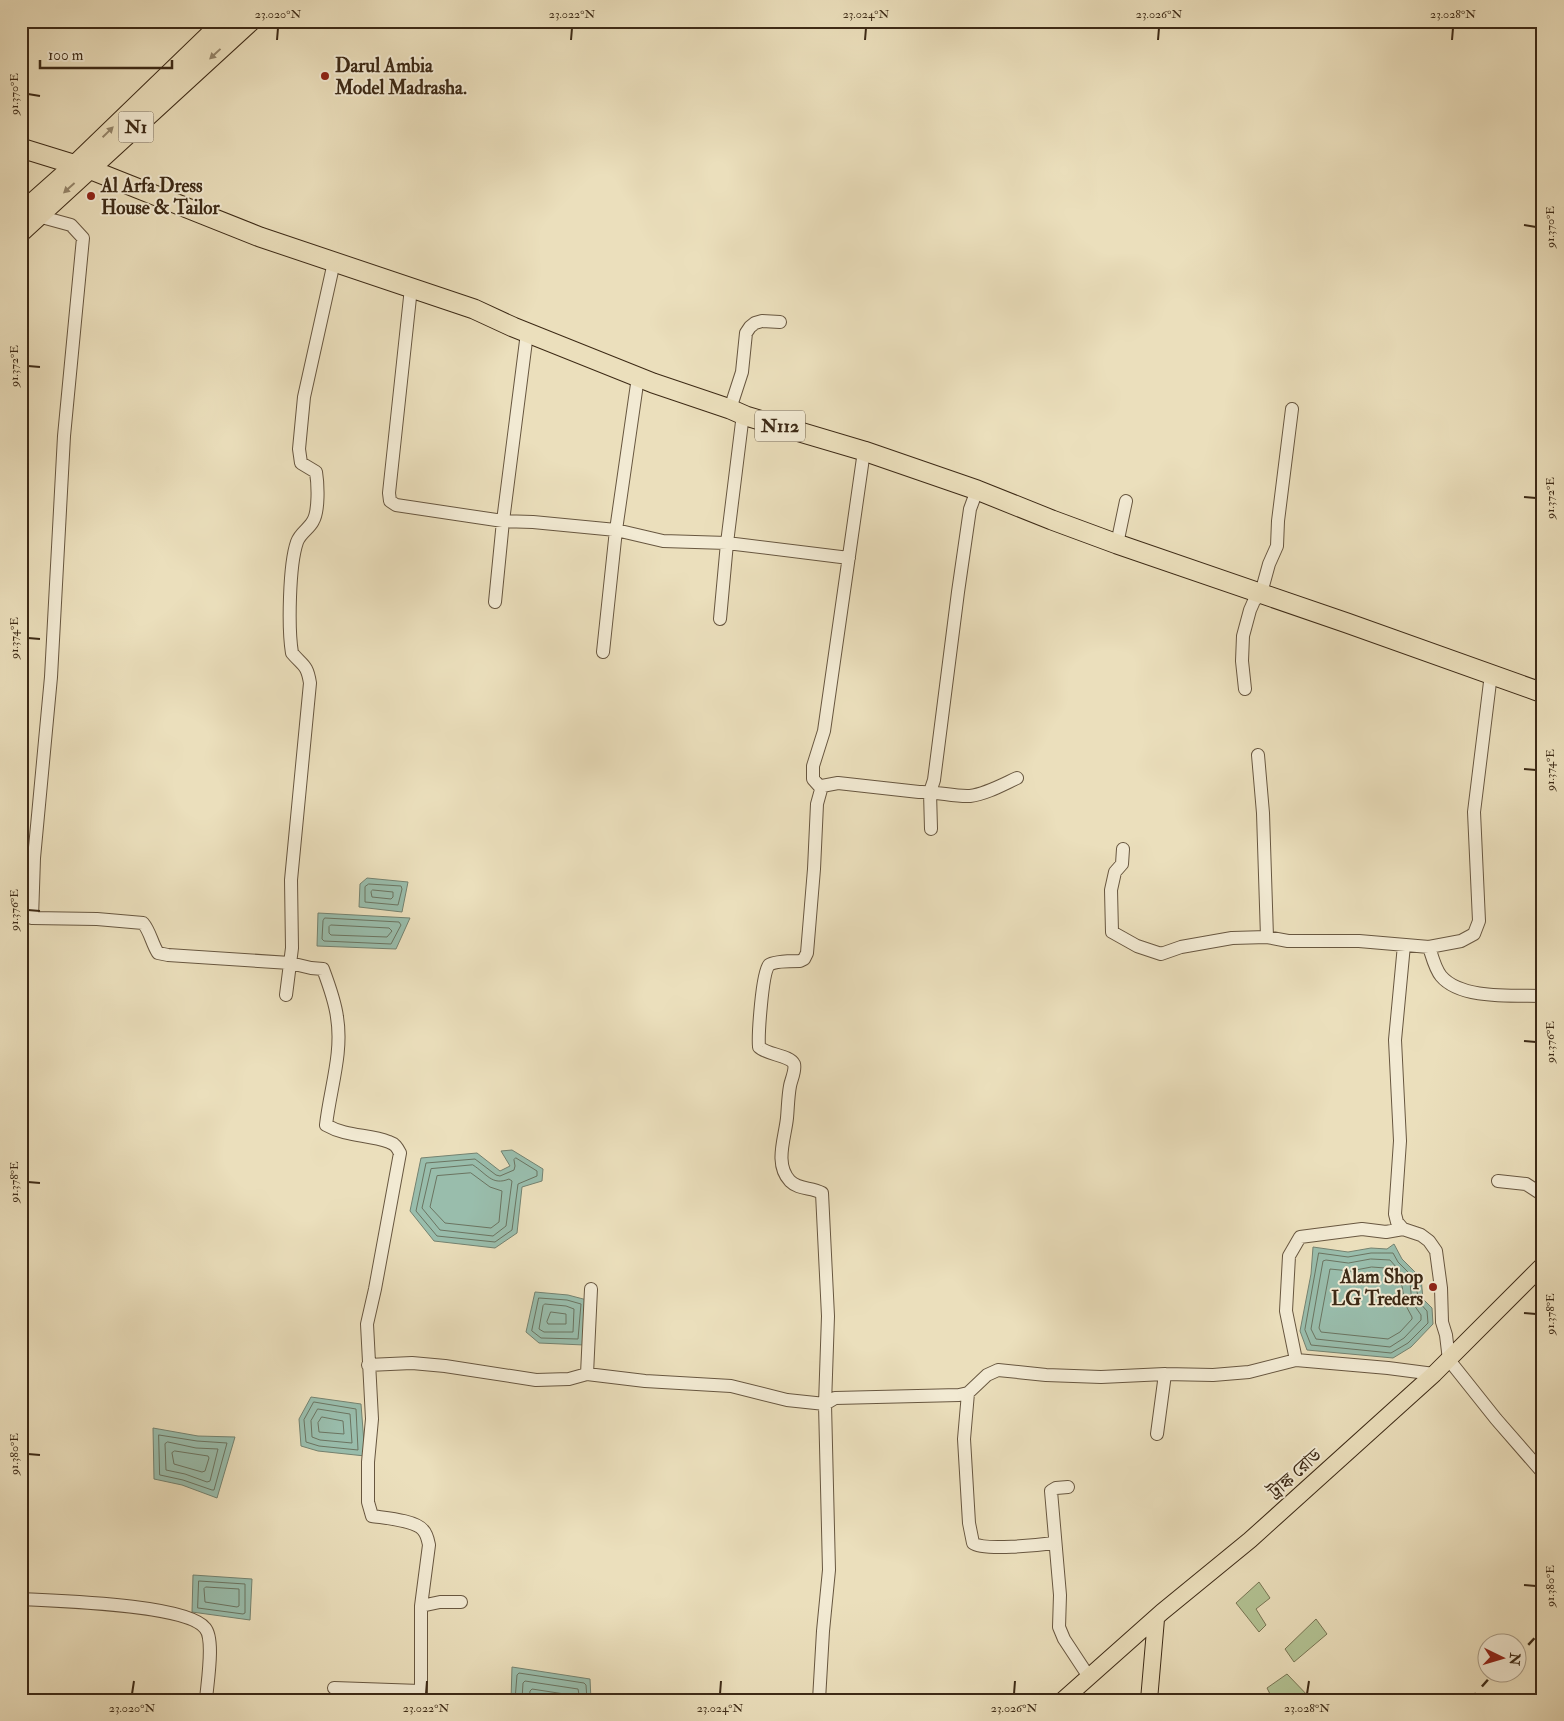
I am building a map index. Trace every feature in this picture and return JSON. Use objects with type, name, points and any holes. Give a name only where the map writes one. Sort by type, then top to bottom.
[{"type":"highway","name":"N1","points":[[82,167],[224,21]]},
{"type":"highway","name":"N1","points":[[21,232],[30,215],[82,167],[251,21]]},
{"type":"highway","name":"N112","points":[[21,148],[82,167],[260,236],[474,309],[527,333],[638,377],[738,412],[864,451],[978,490],[1117,544],[1262,593],[1543,693]]},
{"type":"main road","name":"ট্রাঙ্ক রোড","points":[[1063,1700],[1156,1618],[1250,1540],[1450,1360],[1543,1265]]},
{"type":"main road","points":[[1149,1700],[1156,1618]]},
{"type":"street","points":[[30,215],[71,225],[82,238],[64,436],[51,676],[34,858],[26,917],[96,919],[142,923],[148,930],[158,953],[290,963],[323,969],[338,1019],[335,1072],[328,1103],[326,1125],[335,1130],[360,1137],[390,1142],[397,1146],[400,1153],[367,1324],[372,1419],[368,1462],[368,1502],[372,1516],[421,1527],[429,1545],[420,1606],[422,1646],[421,1695],[334,1688]]},
{"type":"street","points":[[286,995],[292,948],[291,880],[310,683],[304,664],[292,653],[291,577],[297,541],[314,521],[318,500],[316,472],[301,463],[299,449],[304,397],[334,262]]},
{"type":"street","points":[[411,288],[388,493],[390,501],[396,505],[503,521],[542,522],[616,530],[663,541],[727,543],[849,558]]},
{"type":"street","points":[[720,618],[742,422],[738,412],[746,334],[755,323],[762,321],[780,322]]},
{"type":"street","points":[[495,602],[503,521],[527,333]]},
{"type":"street","points":[[603,652],[616,530],[638,377]]},
{"type":"street","points":[[1245,688],[1242,661],[1243,636],[1250,610],[1254,600],[1262,593],[1269,564],[1277,546],[1278,521],[1292,409]]},
{"type":"street","points":[[821,788],[813,779],[814,766],[824,731],[864,451]]},
{"type":"street","points":[[931,829],[930,792],[934,780],[970,509],[978,490]]},
{"type":"street","points":[[1117,544],[1126,501]]},
{"type":"street","points":[[1123,849],[1122,864],[1116,872],[1111,890],[1112,932],[1137,946],[1161,954],[1181,946],[1232,938],[1267,937],[1288,941],[1359,941],[1429,947],[1461,941],[1474,934],[1478,921],[1474,812],[1491,674]]},
{"type":"street","points":[[1258,755],[1263,813],[1267,937]]},
{"type":"street","points":[[819,1700],[829,1570],[825,1404],[828,1316],[822,1193],[814,1188],[801,1189],[790,1181],[782,1166],[790,1085],[794,1064],[789,1059],[762,1051],[759,1048],[758,1039],[762,1000],[768,966],[772,963],[804,959],[807,953],[817,804],[821,788],[825,785],[838,783],[970,796],[992,790],[1017,778]]},
{"type":"street","points":[[1403,1229],[1397,1222],[1395,1214],[1400,1140],[1395,1040],[1404,944]]},
{"type":"street","points":[[1429,947],[1440,976],[1452,987],[1477,994],[1543,996]]},
{"type":"street","points":[[1498,1181],[1526,1184],[1543,1194]]},
{"type":"street","points":[[1296,1360],[1286,1311],[1289,1256],[1300,1237],[1362,1229],[1386,1232],[1403,1229],[1421,1235],[1429,1241],[1436,1251],[1441,1288],[1442,1322],[1450,1360],[1543,1473]]},
{"type":"street","points":[[587,1374],[591,1289]]},
{"type":"street","points":[[368,1365],[412,1363],[445,1366],[536,1380],[569,1379],[587,1374],[645,1381],[731,1386],[787,1400],[825,1404],[835,1398],[927,1395],[948,1397],[968,1393],[982,1379],[998,1370],[1046,1375],[1101,1377],[1165,1374],[1213,1375],[1249,1372],[1296,1360],[1434,1374]]},
{"type":"street","points":[[1157,1434],[1165,1374]]},
{"type":"street","points":[[968,1393],[964,1439],[969,1523],[973,1542],[979,1546],[1018,1547],[1054,1544]]},
{"type":"street","points":[[1068,1487],[1056,1488],[1050,1491],[1060,1595],[1059,1627],[1064,1640],[1089,1677]]},
{"type":"street","points":[[21,1599],[98,1603],[164,1611],[197,1621],[206,1628],[209,1634],[210,1654],[206,1700]]},
{"type":"street","points":[[420,1606],[440,1602],[461,1602]]},
{"type":"shaded area","points":[[1259,1582],[1270,1598],[1256,1609],[1266,1625],[1259,1632],[1236,1603]]},
{"type":"shaded area","points":[[1316,1619],[1327,1634],[1294,1662],[1285,1649]]},
{"type":"shaded area","points":[[1287,1674],[1312,1700],[1273,1700],[1267,1688]]},
{"type":"water","points":[[367,878],[408,882],[402,912],[359,907],[360,884]]},
{"type":"water","points":[[318,913],[410,918],[396,949],[317,946]]},
{"type":"water","points":[[512,1150],[543,1169],[542,1181],[522,1187],[517,1233],[495,1248],[434,1241],[410,1211],[421,1158],[477,1153],[500,1171],[510,1166],[501,1151]]},
{"type":"water","points":[[1394,1244],[1402,1259],[1421,1278],[1423,1299],[1432,1308],[1433,1324],[1411,1347],[1393,1358],[1307,1350],[1300,1331],[1311,1274],[1313,1247],[1348,1252],[1371,1248],[1387,1249]]},
{"type":"water","points":[[535,1292],[568,1295],[587,1300],[584,1345],[539,1343],[526,1332]]},
{"type":"water","points":[[311,1397],[361,1404],[365,1456],[318,1451],[301,1446],[299,1419]]},
{"type":"water","points":[[153,1428],[198,1436],[235,1437],[217,1498],[182,1485],[154,1479]]},
{"type":"water","points":[[193,1575],[252,1579],[250,1620],[192,1612]]},
{"type":"water","points":[[512,1667],[590,1679],[591,1700],[511,1700]]},
{"type":"railway","points":[[1526,1647],[1543,1629]]},
{"type":"railway","points":[[1470,1700],[1484,1684]]},
{"type":"place","name":"Darul Ambia Model Madrasha.","points":[[325,76]]},
{"type":"place","name":"Al Arfa Dress House & Tailor","points":[[91,196]]},
{"type":"place","name":"Alam Shop LG Treders","points":[[1433,1287]]}]
